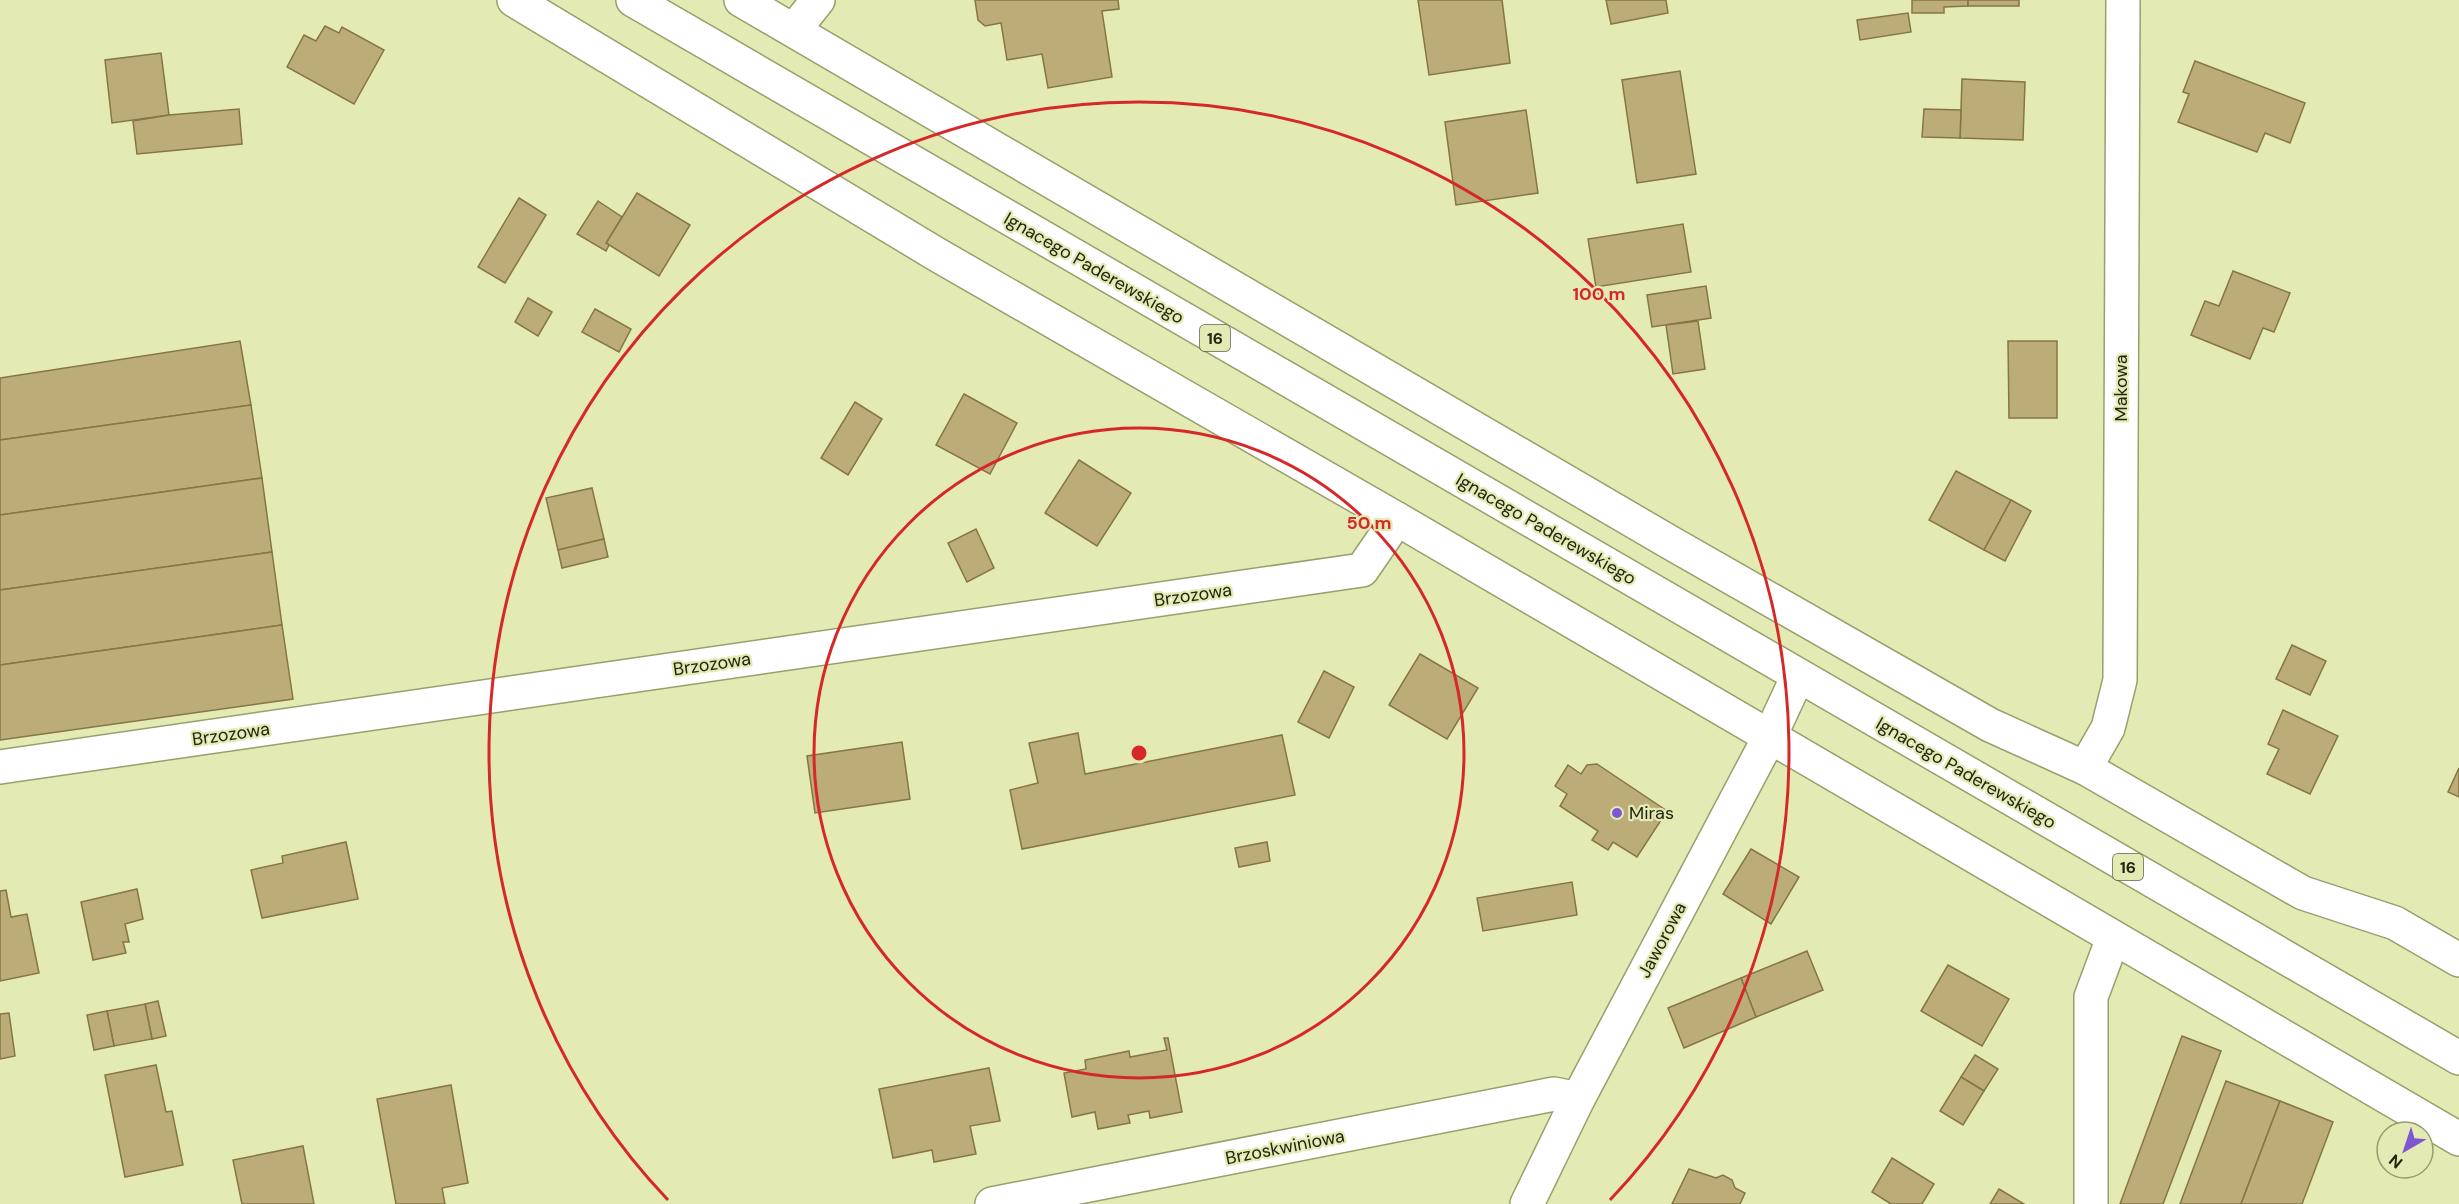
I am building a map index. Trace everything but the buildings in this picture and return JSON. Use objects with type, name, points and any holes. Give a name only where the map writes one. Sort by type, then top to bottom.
[{"type":"street","points":[[514,0],[936,254],[1397,519],[2459,1139]]},
{"type":"street","name":"Ignacego Paderewskiego","points":[[633,0],[2459,1058]]},
{"type":"street","points":[[741,0],[1681,549],[1990,725],[2085,768],[2303,893],[2395,923],[2459,960]]},
{"type":"street","points":[[794,30],[818,0]]},
{"type":"street","name":"Makowa","points":[[2085,768],[2108,728],[2120,681],[2123,0]]},
{"type":"street","name":"Brzozowa","points":[[0,767],[1362,570],[1397,519]]},
{"type":"street","name":"Jaworowa","points":[[1527,1204],[1578,1099],[1770,736],[1798,676]]},
{"type":"street","points":[[2091,1204],[2091,997],[2113,938]]},
{"type":"street","name":"Brzoskwiniowa","points":[[992,1204],[1554,1094],[1578,1099]]},
{"type":"place","name":"Miras","points":[[1617,813]]}]
